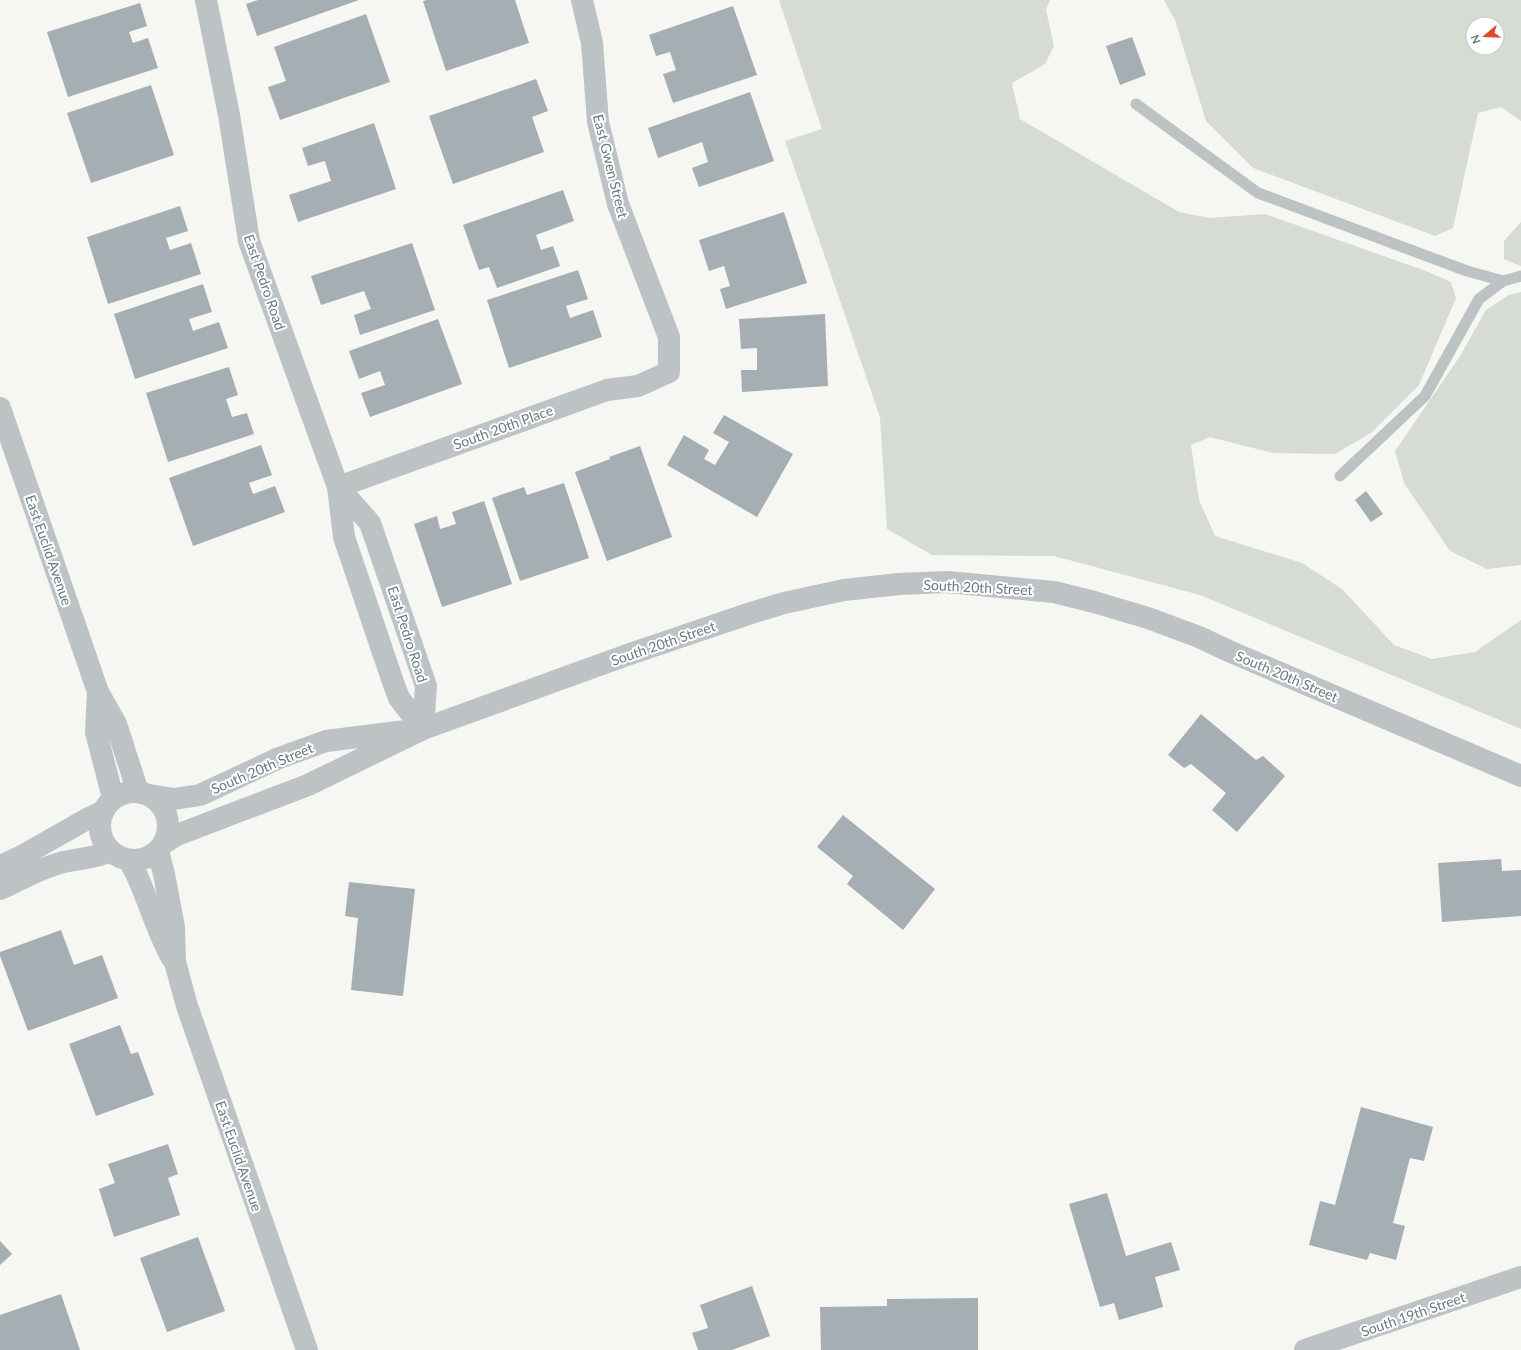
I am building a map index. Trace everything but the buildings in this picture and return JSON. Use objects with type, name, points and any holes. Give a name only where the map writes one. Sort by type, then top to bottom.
[{"type":"street","name":"East Pedro Road","points":[[206,0],[229,115],[249,241],[338,487],[344,537],[393,682],[399,698],[423,729]]},
{"type":"street","name":"East Gwen Street","points":[[582,0],[592,43],[598,122],[618,204],[669,337],[669,372]]},
{"type":"street","name":"South 20th Place","points":[[338,487],[607,390],[638,386],[669,372]]},
{"type":"street","name":"East Euclid Avenue","points":[[0,408],[98,692],[116,724],[144,793]]},
{"type":"street","name":"East Pedro Road","points":[[338,487],[370,523],[426,686],[423,729]]},
{"type":"street","name":"South 20th Street","points":[[161,847],[177,835],[308,785],[423,729],[627,655],[784,603],[844,590],[899,584],[947,582],[1054,592],[1148,618],[1199,636],[1231,652],[1521,776]]},
{"type":"street","name":"East Euclid Avenue","points":[[98,692],[96,732],[107,805]]},
{"type":"street","name":"South 20th Street","points":[[144,793],[174,799],[200,795],[279,758],[326,741],[423,729]]},
{"type":"street","points":[[0,866],[87,819],[120,794],[144,793],[158,802],[168,821],[168,833],[161,847],[149,857],[139,860],[120,856],[101,855],[69,860],[53,865],[0,888]]},
{"type":"street","points":[[107,805],[99,822],[100,833],[104,843],[120,856]]},
{"type":"street","name":"East Euclid Avenue","points":[[161,847],[164,874],[174,927],[175,962],[187,1006],[306,1350]]},
{"type":"street","name":"East Euclid Avenue","points":[[120,856],[137,874],[163,942],[175,962]]},
{"type":"street","name":"South 19th Street","points":[[1305,1350],[1521,1277]]},
{"type":"lane","points":[[1136,104],[1258,192],[1467,271],[1503,281]]},
{"type":"lane","points":[[1340,476],[1425,396],[1479,299],[1503,281],[1521,276]]},
{"type":"shaded area","points":[[779,0],[1050,0],[1046,10],[1054,46],[1045,64],[1012,83],[1020,119],[1179,212],[1210,218],[1265,214],[1426,271],[1451,282],[1456,298],[1419,385],[1371,433],[1335,454],[1273,453],[1210,437],[1191,445],[1199,500],[1215,536],[1302,563],[1342,589],[1394,645],[1432,659],[1475,652],[1521,620],[1521,729],[1200,595],[1054,556],[932,555],[887,529],[880,417],[785,141],[822,129]]},
{"type":"shaded area","points":[[1164,0],[1521,0],[1521,121],[1501,107],[1478,113],[1453,228],[1435,236],[1253,168],[1206,121],[1175,20]]},
{"type":"shaded area","points":[[1521,222],[1520,266],[1504,259],[1504,241]]},
{"type":"shaded area","points":[[1521,292],[1521,565],[1487,569],[1450,551],[1404,483],[1395,451],[1460,356],[1486,310],[1509,295]]}]
